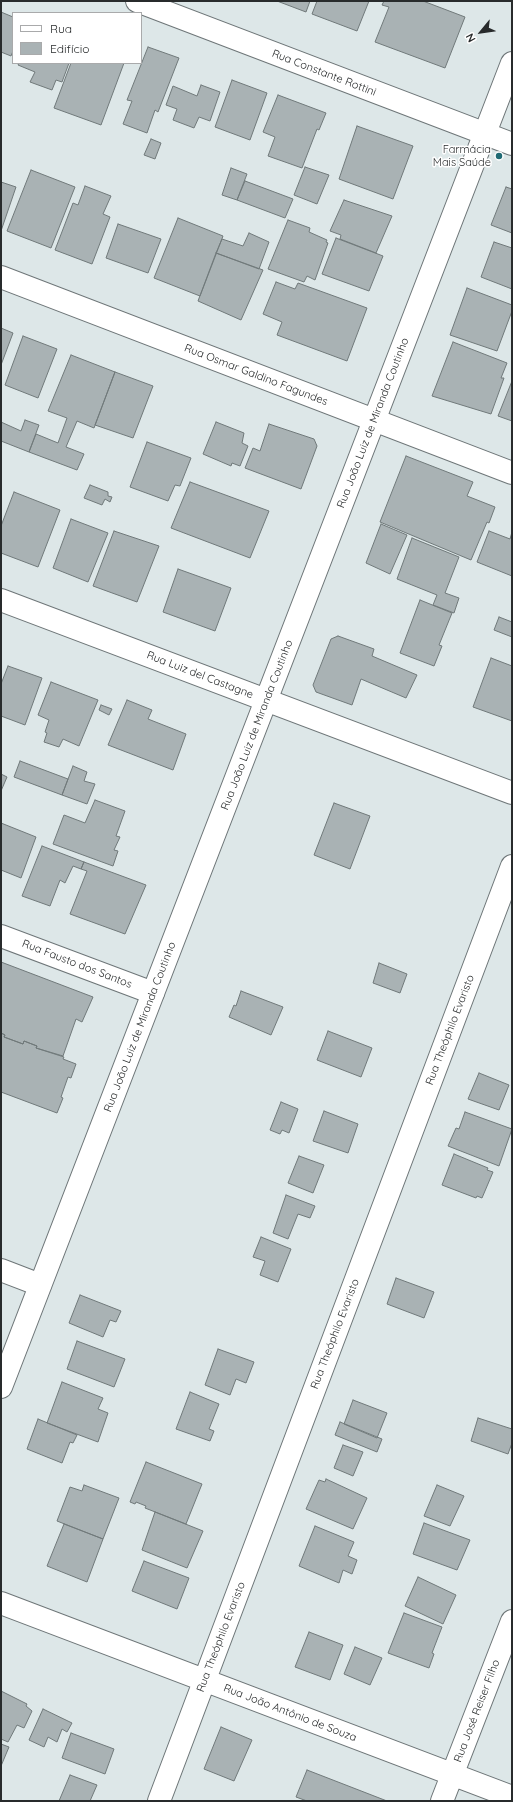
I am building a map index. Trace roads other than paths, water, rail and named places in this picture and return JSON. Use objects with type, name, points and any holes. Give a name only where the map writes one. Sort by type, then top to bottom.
[{"type":"street","name":"Rua Constante Rottini","points":[[136,1],[512,144]]},
{"type":"street","name":"Rua João Luiz de Miranda Coutinho","points":[[1,1387],[512,63]]},
{"type":"street","name":"Rua Osmar Galdino Fagundes","points":[[1,277],[512,473]]},
{"type":"street","name":"Rua Luiz del Castagne","points":[[1,600],[512,793]]},
{"type":"street","name":"Rua Theóphilo Evaristo","points":[[159,1801],[512,866]]},
{"type":"street","name":"Rua Fausto dos Santos","points":[[1,936],[153,993]]},
{"type":"street","points":[[1,1270],[40,1285]]},
{"type":"street","name":"Rua João Antônio de Souza","points":[[1,1603],[512,1797]]},
{"type":"street","name":"Rua José Reiser Filho","points":[[442,1801],[512,1621]]},
{"type":"place","name":"Farmácia Mais Saúde","points":[[499,156]]}]
